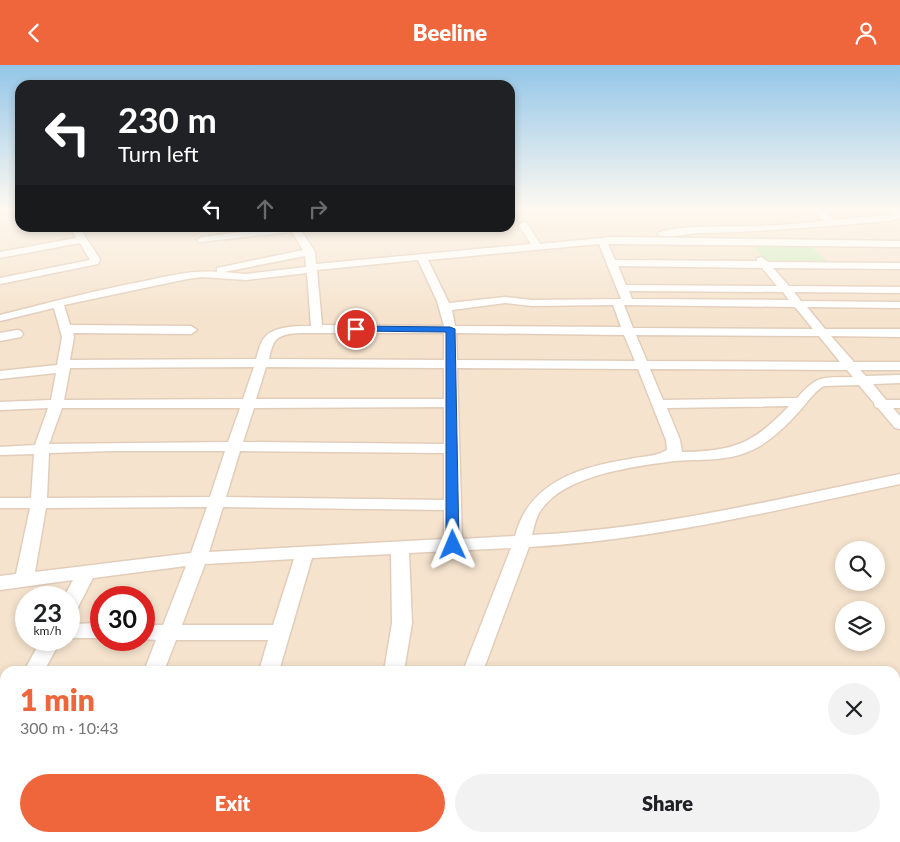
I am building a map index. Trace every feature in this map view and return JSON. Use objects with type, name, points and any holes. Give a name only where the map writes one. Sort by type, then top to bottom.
[{"type":"street","points":[[0,255],[59,244]]},
{"type":"street","points":[[0,281],[92,263],[96,259],[85,244]]},
{"type":"street","points":[[305,244],[310,252],[317,329]]},
{"type":"street","points":[[202,274],[246,277],[421,256],[560,244]]},
{"type":"street","points":[[603,244],[622,288],[622,302],[629,331],[675,447],[675,452],[667,457]]},
{"type":"street","points":[[748,244],[850,365],[880,404],[900,425]]},
{"type":"street","points":[[879,244],[900,264]]},
{"type":"street","points":[[0,318],[100,293],[310,252]]},
{"type":"street","points":[[421,256],[446,307],[450,329],[453,545]]},
{"type":"street","points":[[611,263],[900,264]]},
{"type":"street","points":[[622,288],[900,290]]},
{"type":"street","points":[[446,307],[505,300],[532,303],[900,305]]},
{"type":"street","points":[[24,581],[39,502],[42,443],[56,404],[68,337],[58,303]]},
{"type":"street","points":[[67,329],[191,330]]},
{"type":"street","points":[[156,666],[198,559],[269,339],[273,335],[317,329],[900,333]]},
{"type":"street","points":[[0,337],[17,334]]},
{"type":"street","points":[[0,375],[64,366],[261,363],[900,366]]},
{"type":"street","points":[[475,666],[522,542],[527,522],[538,503],[558,489],[584,475],[628,464],[667,457],[716,454],[742,449],[776,426],[817,384],[823,382],[900,379]]},
{"type":"street","points":[[657,404],[800,402]]},
{"type":"street","points":[[0,406],[56,404],[450,403]]},
{"type":"street","points":[[880,404],[900,404]]},
{"type":"street","points":[[0,451],[233,447],[451,449]]},
{"type":"street","points":[[0,583],[198,559],[522,542],[661,528],[900,479]]},
{"type":"street","points":[[0,503],[216,502],[452,505]]},
{"type":"street","points":[[395,666],[402,623],[400,548]]},
{"type":"street","points":[[271,666],[305,552]]},
{"type":"street","points":[[79,586],[87,571]]},
{"type":"street","points":[[155,631],[281,633]]},
{"type":"street","points":[[37,666],[45,651]]},
{"type":"shaded area","points":[[0,244],[900,244],[900,666],[0,666]]},
{"type":"green space","points":[[753,245],[811,246],[829,263],[768,263]]},
{"type":"route","points":[[356,329],[450,329],[453,545]]}]
